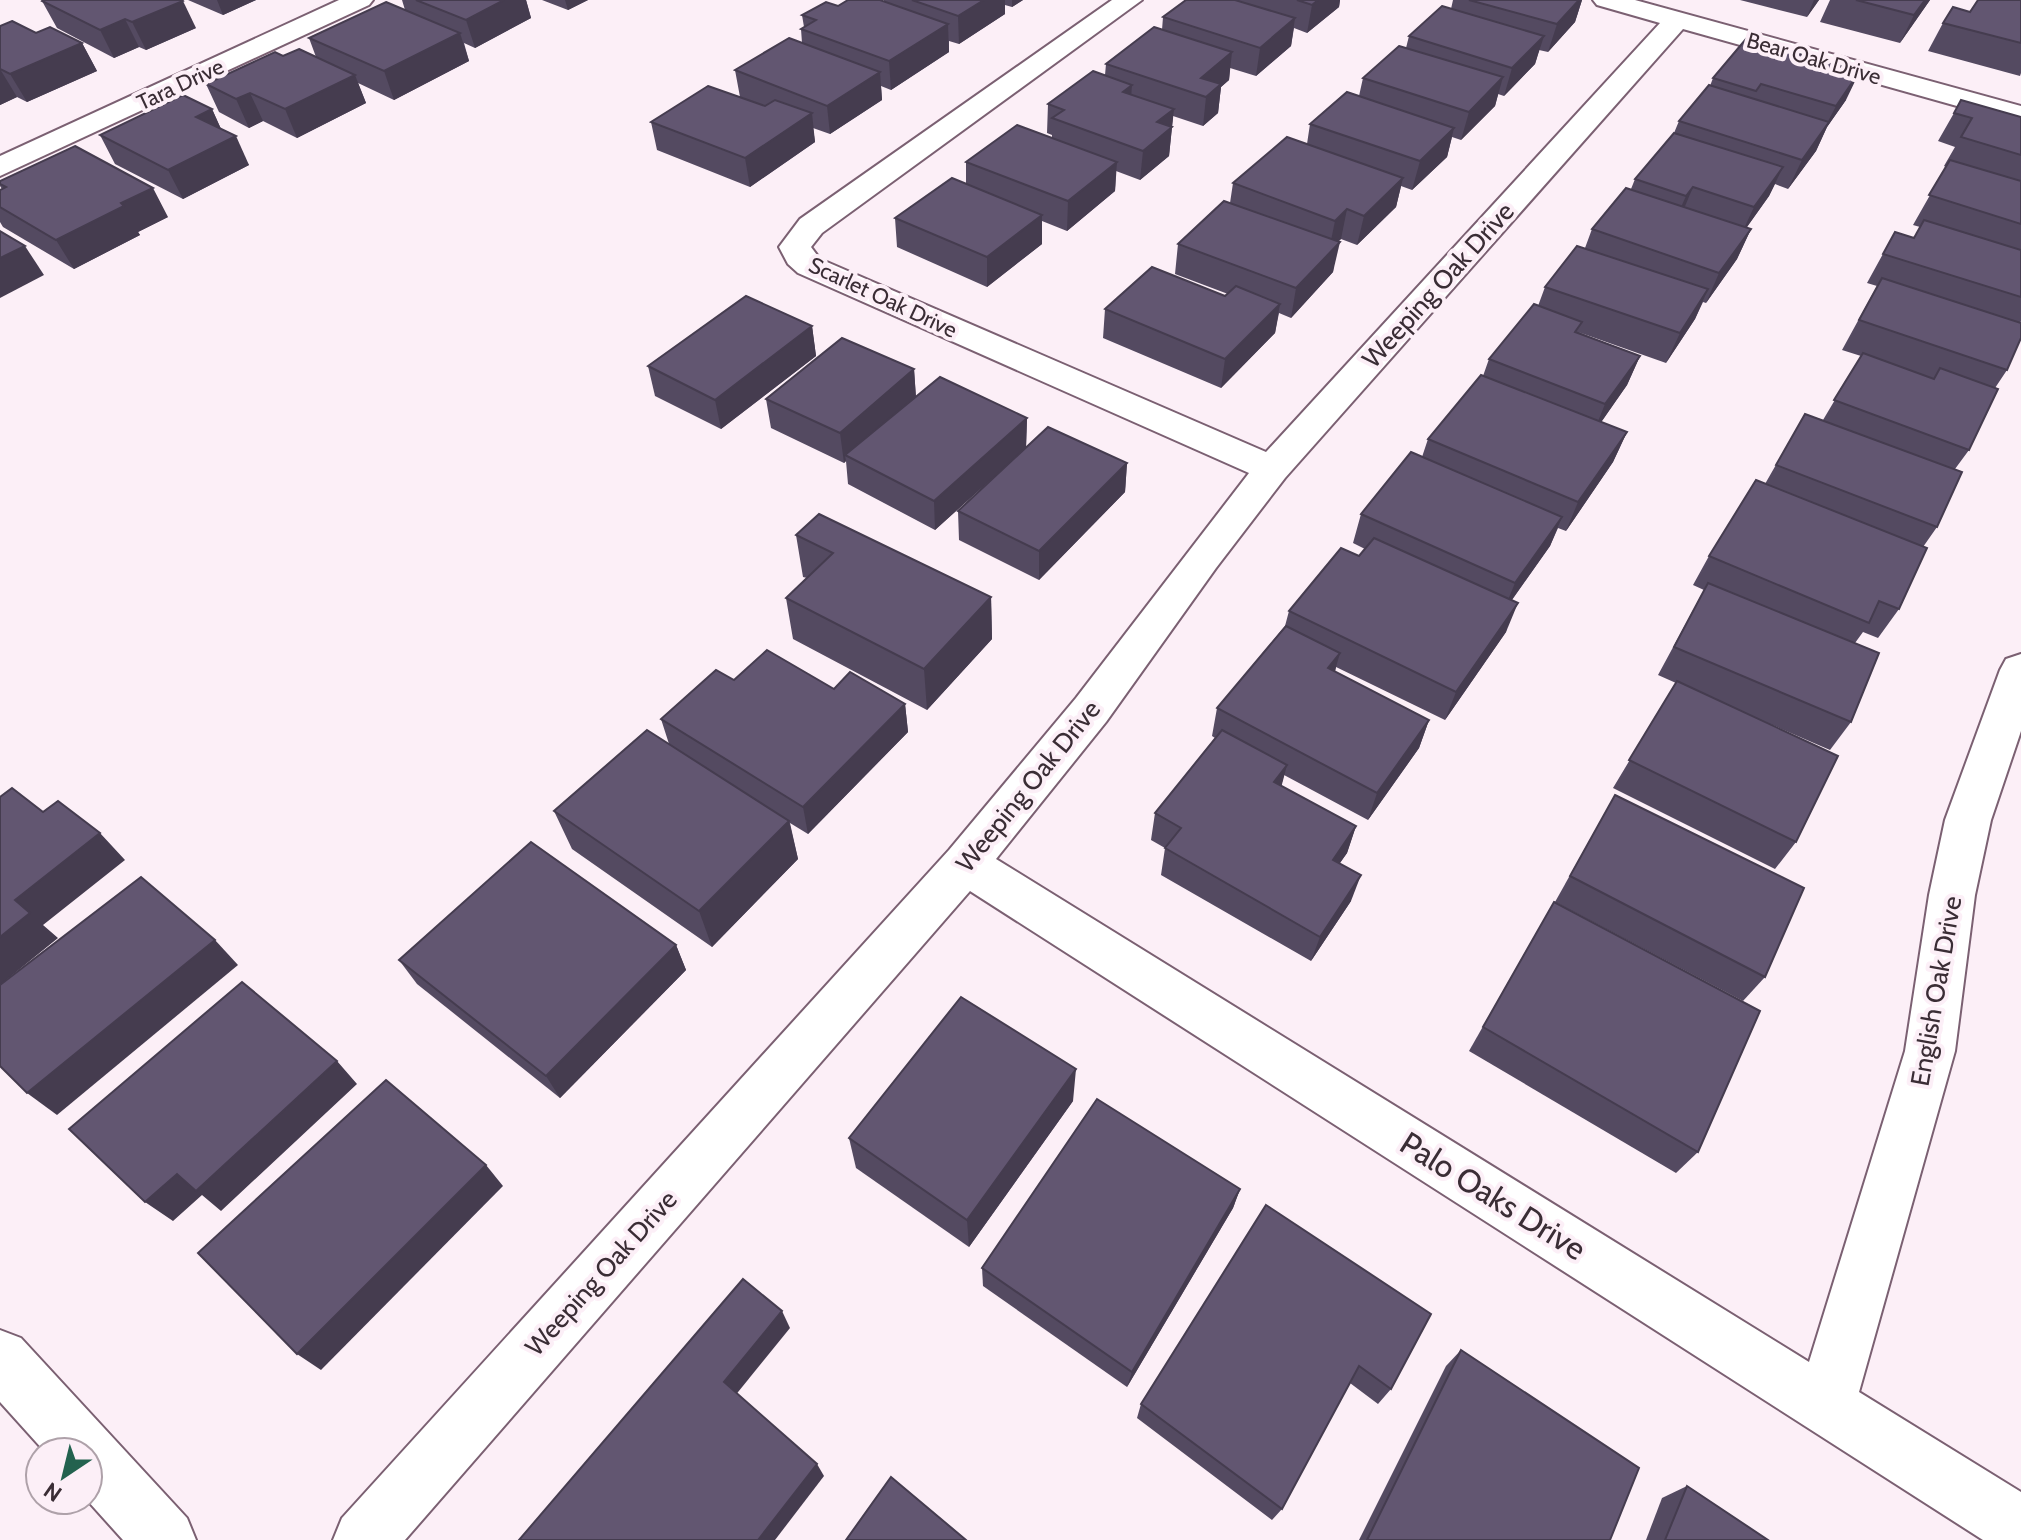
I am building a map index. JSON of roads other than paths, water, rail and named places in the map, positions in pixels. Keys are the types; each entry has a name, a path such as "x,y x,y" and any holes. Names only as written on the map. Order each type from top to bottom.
{"street":[{"name":"Tara Drive","path":"0,167 360,0"},
{"name":"Scarlet Oak Drive","path":"1129,0 811,226 795,247 799,257 809,266 1272,469"},
{"name":"Bear Oak Drive","path":"1606,0 2021,115"},
{"name":"Weeping Oak Drive","path":"364,1540 965,864 1091,710 1202,558 1272,469 1677,20"},
{"name":"English Oak Drive","path":"1825,1406 1930,1051 1952,895 1968,820 2021,670"},
{"name":"Palo Oaks Drive","path":"965,864 2021,1528"},
{"path":"0,1359 70,1436"},
{"path":"104,1474 165,1540"}]}
